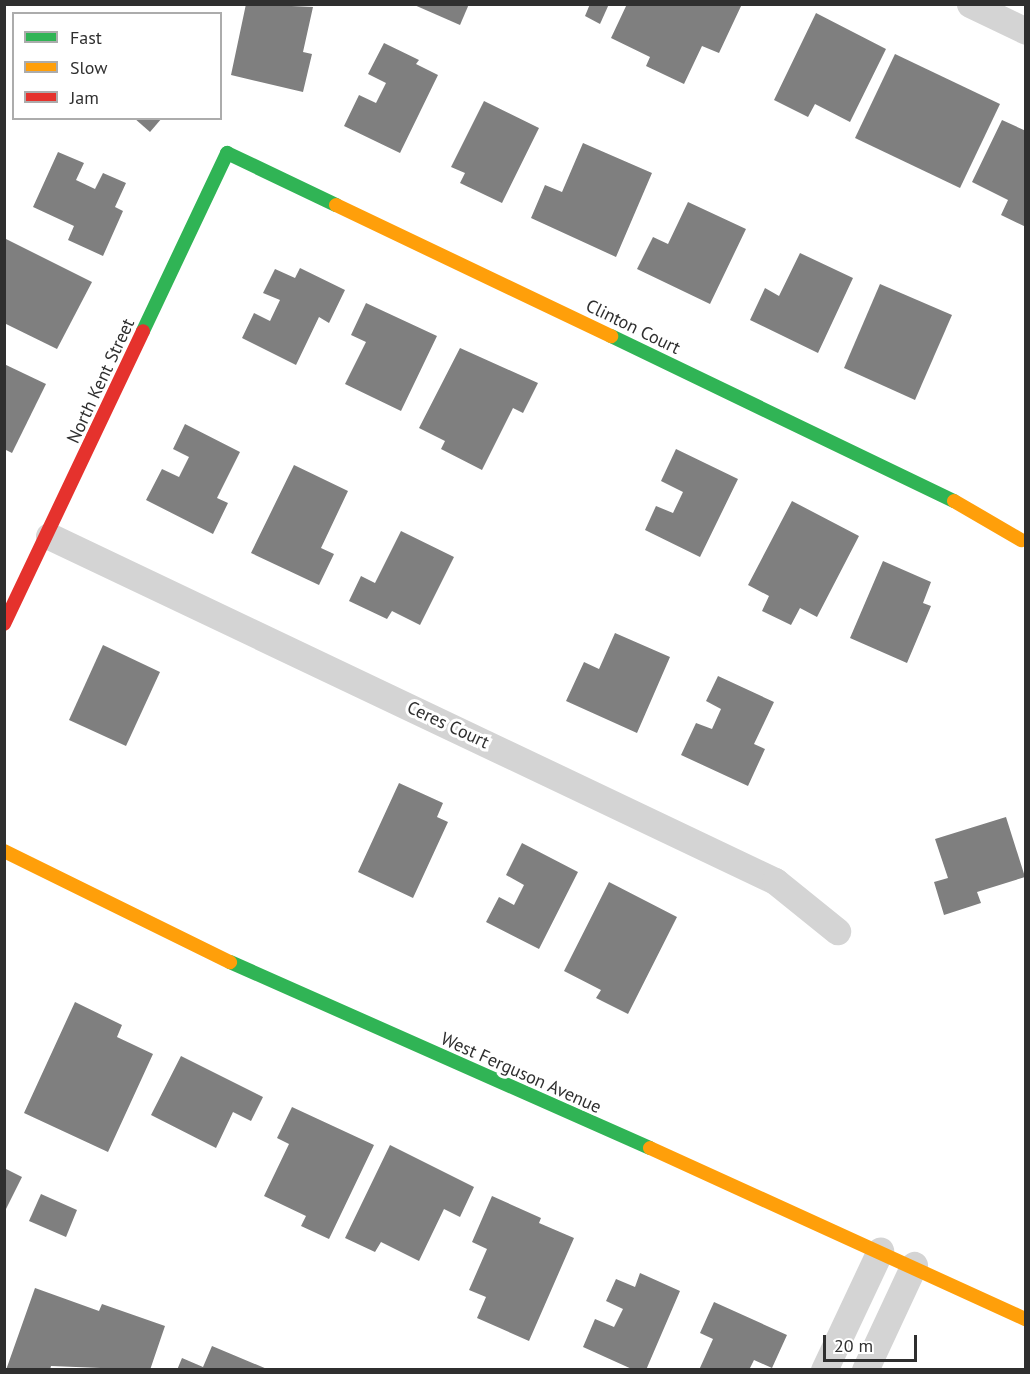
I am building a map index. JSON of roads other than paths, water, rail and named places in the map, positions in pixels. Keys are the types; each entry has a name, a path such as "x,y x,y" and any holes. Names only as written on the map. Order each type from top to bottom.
{"street":[{"path":"970,4 1026,31"},
{"name":"North Kent Street","path":"4,624 49,536 227,153"},
{"name":"Clinton Court","path":"227,153 949,498 1021,540"},
{"name":"Ceres Court","path":"49,536 776,881 837,931"},
{"name":"West Ferguson Avenue","path":"4,851 225,960 914,1265 1026,1319"},
{"path":"824,1370 880,1251"},
{"path":"865,1370 914,1265"}]}
